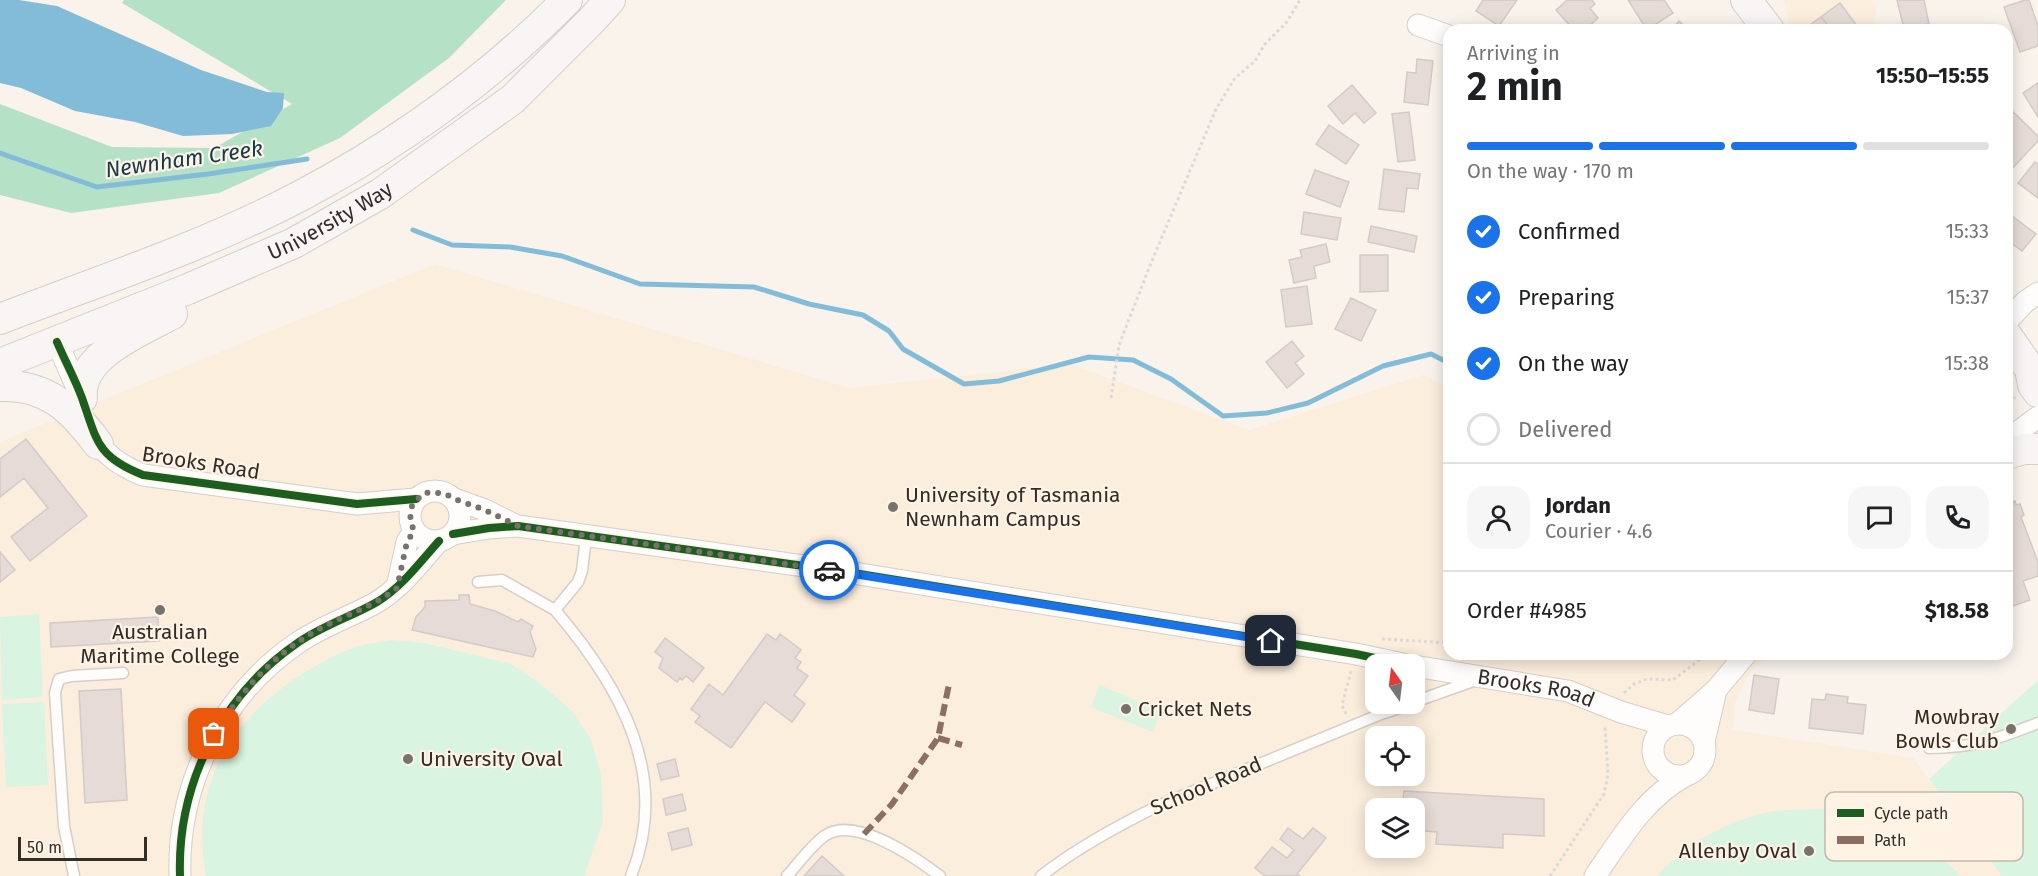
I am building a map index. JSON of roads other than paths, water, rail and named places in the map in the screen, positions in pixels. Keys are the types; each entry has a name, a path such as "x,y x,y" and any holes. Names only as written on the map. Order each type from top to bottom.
{"main road":[{"path":"345,171 448,89 541,0"},
{"name":"University Way","path":"0,319 209,239 301,196 402,136 445,105 512,51 567,0"},
{"name":"University Way","path":"0,364 188,289 294,243 380,194 513,99 610,0"},
{"path":"513,99 561,66 633,0"},
{"path":"1746,0 1764,24"},
{"path":"82,398 81,385 84,378 92,365 101,357 140,330 218,289 294,243"},
{"path":"0,336 26,328 57,342"},
{"path":"2013,345 2030,369 2029,392"},
{"path":"2013,373 2029,392"},
{"path":"0,386 23,387 53,398 79,420 98,444"},
{"path":"2013,452 2038,449"}],"street":[{"path":"1418,25 1443,34"},
{"path":"2013,315 2025,302 2038,294"},
{"path":"57,342 82,398 98,444"},
{"path":"2013,436 2038,417"},
{"name":"Brooks Road","path":"98,444 118,462 143,475 357,504 416,499"},
{"path":"518,526 438,491 422,494 416,499 410,513 413,528 424,539 489,528 518,526 858,574 1365,656"},
{"path":"180,876 179,855 190,792 211,738 239,697 268,666 296,644 322,628 378,602 401,584 459,520 459,512 452,498"},
{"name":"Brooks Road","path":"357,504 413,528"},
{"path":"401,584 407,542 413,528"},
{"path":"1638,813 1655,758 1656,738 1716,690 1741,660"},
{"name":"Brooks Road","path":"1425,668 1568,691 1617,710 1673,725"},
{"path":"1595,876 1638,813 1668,784 1700,767 1704,759 1704,742 1716,690"},
{"name":"Brooks Road","path":"1617,710 1655,758"},
{"path":"1673,725 1686,724 1694,728 1704,742"},
{"path":"1655,758 1668,774 1685,776"}],"lane":[{"path":"555,610 578,582 582,571 586,537"},
{"path":"478,582 502,580 555,610 584,644 607,679 630,726 643,768 646,813 642,841 631,876"},
{"path":"74,876 64,826 55,693 59,679 123,673"},
{"name":"School Road","path":"1425,699 1485,677"},
{"name":"School Road","path":"1041,876 1094,839 1160,805 1381,714"},
{"path":"1929,748 1966,746 1996,740 2038,723"},
{"path":"787,876 824,836 834,831 849,830 893,845 940,876"}],"water":[{"path":"0,0 19,0 57,6 201,70 267,92 284,93 283,108 271,126 232,134 183,136 135,122 75,111 21,88 0,83"}],"waterway":[{"name":"Newnham Creek","path":"0,153 97,187 307,159"},
{"name":"Newnham Creek","path":"413,230 452,245 510,247 562,256 640,284 754,287 809,304 863,315 889,331 903,349 964,384 999,381 1089,357 1133,360 1171,379 1223,416 1267,413 1308,403 1383,366 1431,354 1443,360"}],"place":[{"name":"University of Tasmania Newnham Campus","path":"893,507"},
{"name":"Australian Maritime College","path":"160,610"},
{"name":"Cricket Nets","path":"1126,709"},
{"name":"Mowbray Bowls Club","path":"2011,729"},
{"name":"University Oval","path":"408,759"},
{"name":"Allenby Oval","path":"1809,851"}]}
